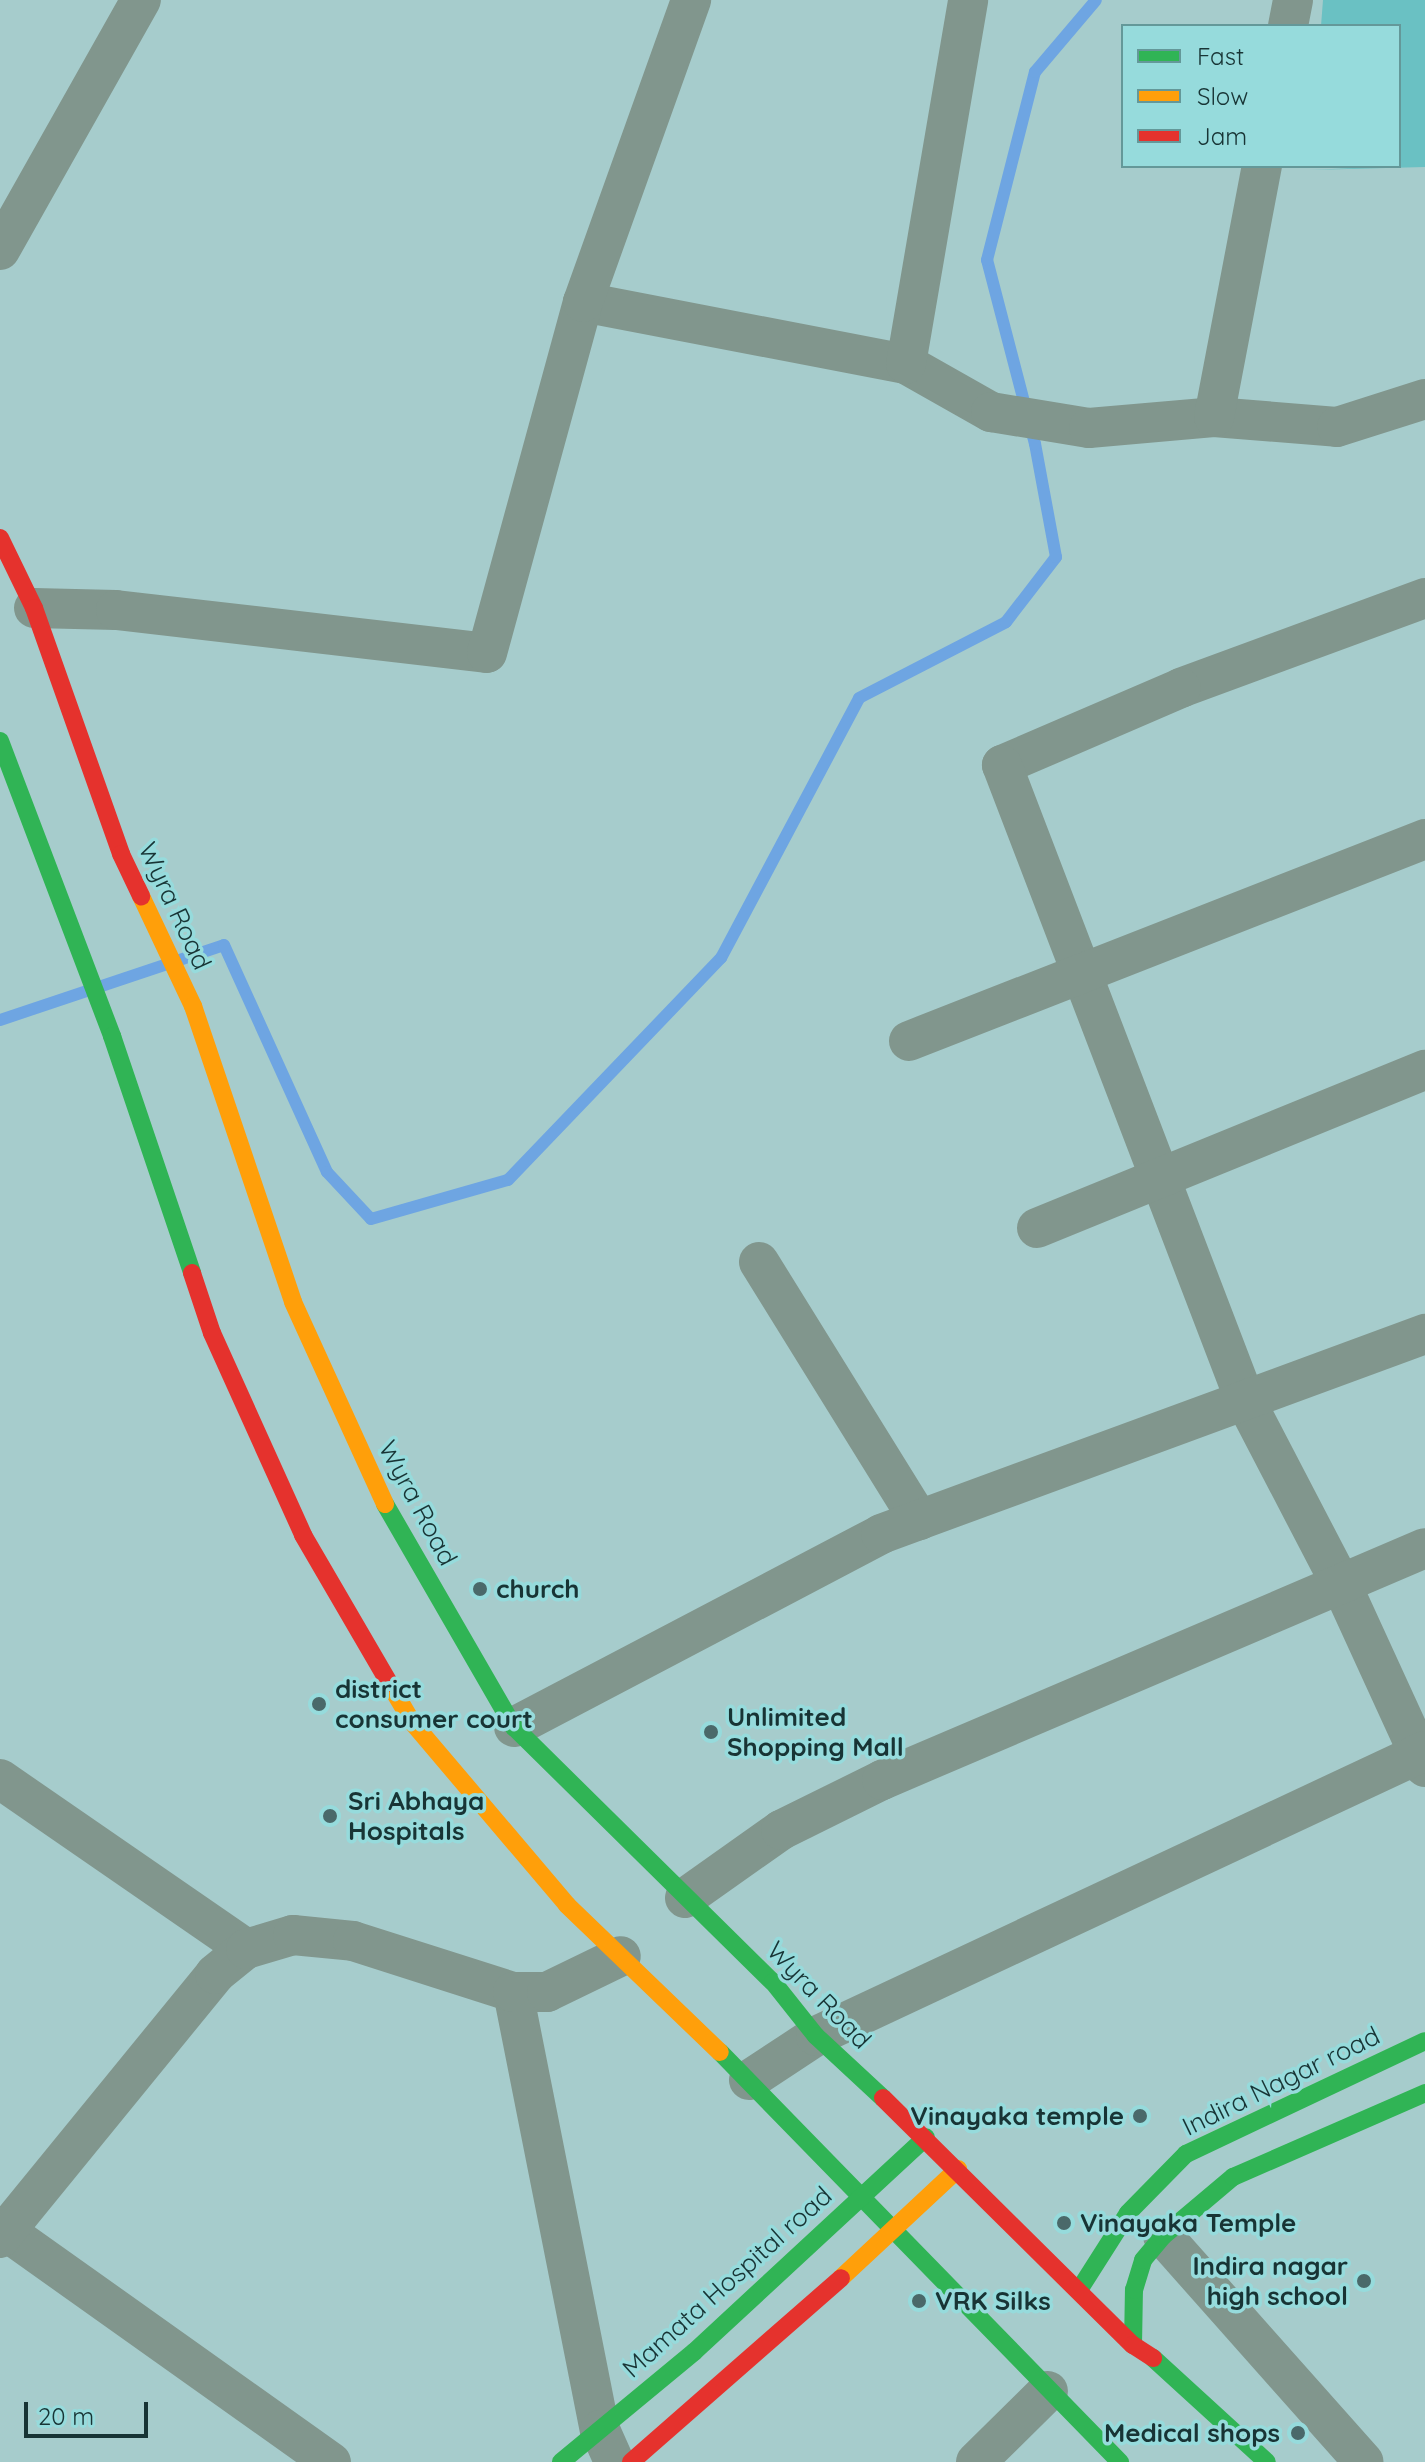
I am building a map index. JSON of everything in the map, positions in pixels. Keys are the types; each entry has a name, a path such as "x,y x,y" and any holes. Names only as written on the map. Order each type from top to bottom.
{"main road":[{"name":"Wyra Road","path":"0,538 34,608 121,854 193,1006 293,1302 380,1496 514,1727 773,1982 816,2036 926,2137 1133,2345 1160,2362 1267,2462"},
{"path":"0,741 112,1036 212,1333 303,1535 412,1722 567,1905 749,2080 1120,2462"},
{"name":"Indira Nagar road","path":"1079,2290 1128,2213 1186,2154 1425,2041"},
{"path":"1133,2345 1134,2290 1143,2260 1163,2236 1233,2177 1425,2093"},
{"name":"Mamata Hospital road","path":"561,2462 607,2446 694,2352 926,2137"},
{"path":"631,2462 896,2230 958,2169"}],"street":[{"path":"0,250 141,0"},
{"path":"906,364 968,0"},
{"path":"1288,24 1293,0"},
{"path":"34,608 116,610 487,653 583,302 680,4"},
{"path":"1214,417 1262,168"},
{"path":"583,302 906,364 991,412 1089,428 1214,417 1337,427 1425,399"},
{"path":"749,2080 816,2036 1423,1757 1342,1586 1245,1400 1164,1179 1002,765 1181,688 1425,598"},
{"path":"909,1041 1425,839"},
{"path":"1037,1228 1164,1179 1425,1070"},
{"path":"759,1262 919,1520"},
{"path":"514,1727 881,1534 1425,1334"},
{"path":"685,1898 781,1830 882,1780 1425,1548"},
{"path":"0,1779 246,1949"},
{"path":"331,2462 2,2232 215,1974 246,1949 293,1935 353,1941 513,1992 547,1992 621,1956"},
{"path":"513,1992 607,2446"},
{"path":"1163,2236 1364,2462"},
{"path":"976,2462 1048,2391"}],"shaded area":[{"path":"1323,0 1425,0 1425,167 1401,168 1401,24 1321,24"}],"waterway":[{"path":"0,1020 224,945 327,1172 371,1219 508,1180 721,958 859,698 1006,622 1056,557 1035,444 987,260 1035,72 1096,0"}],"traffic: fast":[{"path":"0,741 112,1036 192,1273"},
{"path":"385,1504 514,1727 773,1982 816,2036 883,2098"},
{"path":"1079,2290 1128,2213 1186,2154 1425,2041"},
{"path":"720,2052 1120,2462"},
{"path":"1133,2345 1134,2290 1143,2260 1163,2236 1233,2177 1425,2093"},
{"path":"561,2462 694,2352 926,2137"},
{"path":"1153,2358 1267,2462"}],"traffic: slow":[{"path":"141,896 193,1006 293,1302 385,1504"},
{"path":"389,1683 412,1722 567,1905 720,2052"},
{"path":"841,2278 958,2169"}],"traffic: jam":[{"path":"0,538 34,608 121,854 141,896"},
{"path":"192,1273 212,1333 303,1535 389,1683"},
{"path":"883,2098 1133,2345 1153,2358"},
{"path":"631,2462 841,2278"}],"place":[{"name":"church","path":"480,1589"},
{"name":"district consumer court","path":"319,1704"},
{"name":"Unlimited Shopping Mall","path":"711,1732"},
{"name":"Sri Abhaya Hospitals","path":"330,1816"},
{"name":"Vinayaka temple","path":"1140,2116"},
{"name":"Vinayaka Temple","path":"1064,2223"},
{"name":"Indira nagar high school","path":"1364,2281"},
{"name":"VRK Silks","path":"919,2301"},
{"name":"Medical shops","path":"1298,2433"}]}
